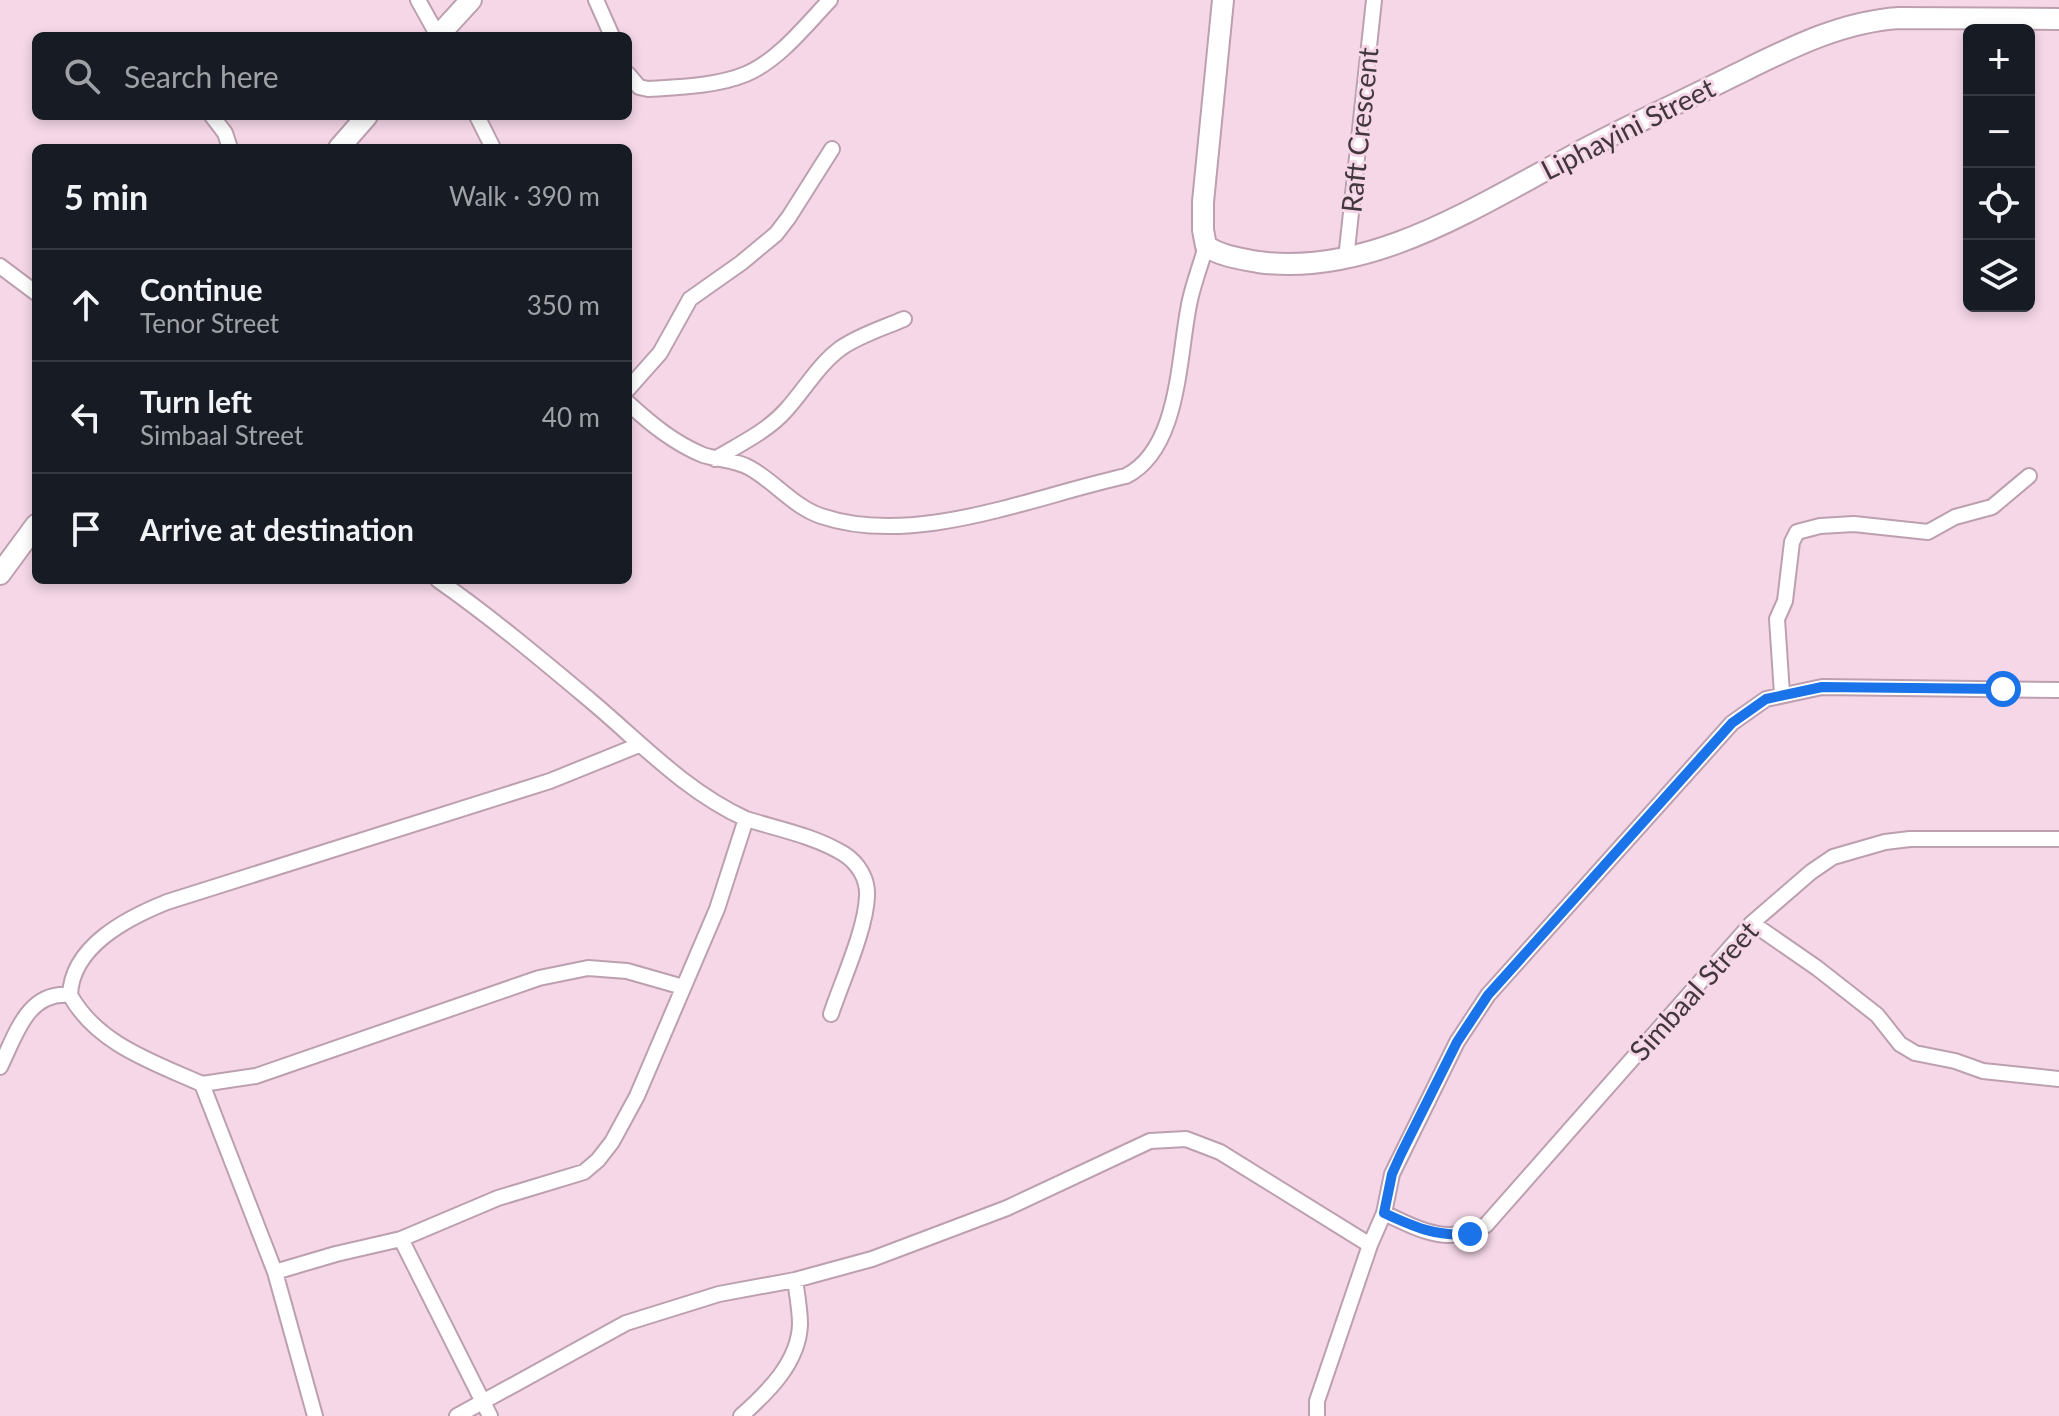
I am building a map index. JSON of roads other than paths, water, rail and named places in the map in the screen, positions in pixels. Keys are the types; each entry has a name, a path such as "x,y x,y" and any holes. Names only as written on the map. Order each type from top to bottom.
{"street":[{"path":"418,0 436,32"},
{"path":"442,32 471,0"},
{"path":"596,0 610,32"},
{"path":"632,79 639,87 648,89 726,80 749,73 772,57 830,0"},
{"path":"632,406 671,439 715,459 748,467 819,516 852,522 894,525 935,523 1126,476 1139,469 1152,456 1162,435 1182,355 1190,301 1206,246 1203,239 1203,202 1223,0"},
{"name":"Raft Crescent","path":"1346,259 1374,0"},
{"name":"Liphayini Street","path":"1206,246 1247,260 1290,266 1346,259 1410,237 1486,203 1571,156 1817,37 1881,19 2059,19"},
{"path":"215,120 229,144"},
{"path":"342,144 364,120"},
{"path":"479,120 491,144"},
{"path":"632,384 660,353 690,299 776,234 832,149"},
{"path":"0,266 32,290"},
{"path":"715,459 768,427 839,350 904,319"},
{"path":"1782,694 1777,619 1785,601 1790,553 1797,532 1820,526 1854,524 1928,532 1955,517 1992,507 2029,476"},
{"path":"0,574 32,530"},
{"path":"443,584 592,702 693,789 746,819 818,841 846,855 864,877 868,894 863,920 831,1014"},
{"path":"1317,1416 1317,1401 1370,1245 1384,1213 1392,1174 1457,1042 1488,995 1732,723 1749,708 1782,694 1822,687 2059,690"},
{"path":"639,745 550,781 167,902 132,916 108,933 76,969 70,995 81,1015 98,1031 133,1052 202,1084 256,1076 539,978 588,968 627,971 683,987"},
{"path":"275,1272 401,1239 498,1198 584,1172 598,1160 612,1142 637,1096 717,909 746,819"},
{"name":"Simbaal Street","path":"1384,1213 1422,1231 1448,1236 1470,1234 1486,1225 1752,923 1833,857 1856,849 1910,839 2059,839"},
{"path":"1752,923 1877,1015 1900,1044 1915,1053 1955,1061 1983,1071 2059,1079"},
{"path":"0,1067 23,1020 35,1006 55,994 70,995"},
{"path":"202,1084 275,1272 315,1416"},
{"path":"457,1416 626,1323 719,1294 795,1280 872,1259 1007,1208 1150,1141 1186,1139 1220,1152 1370,1245"},
{"path":"401,1239 490,1416"},
{"path":"741,1416 764,1396 783,1372 794,1350 800,1325 795,1280"}]}
